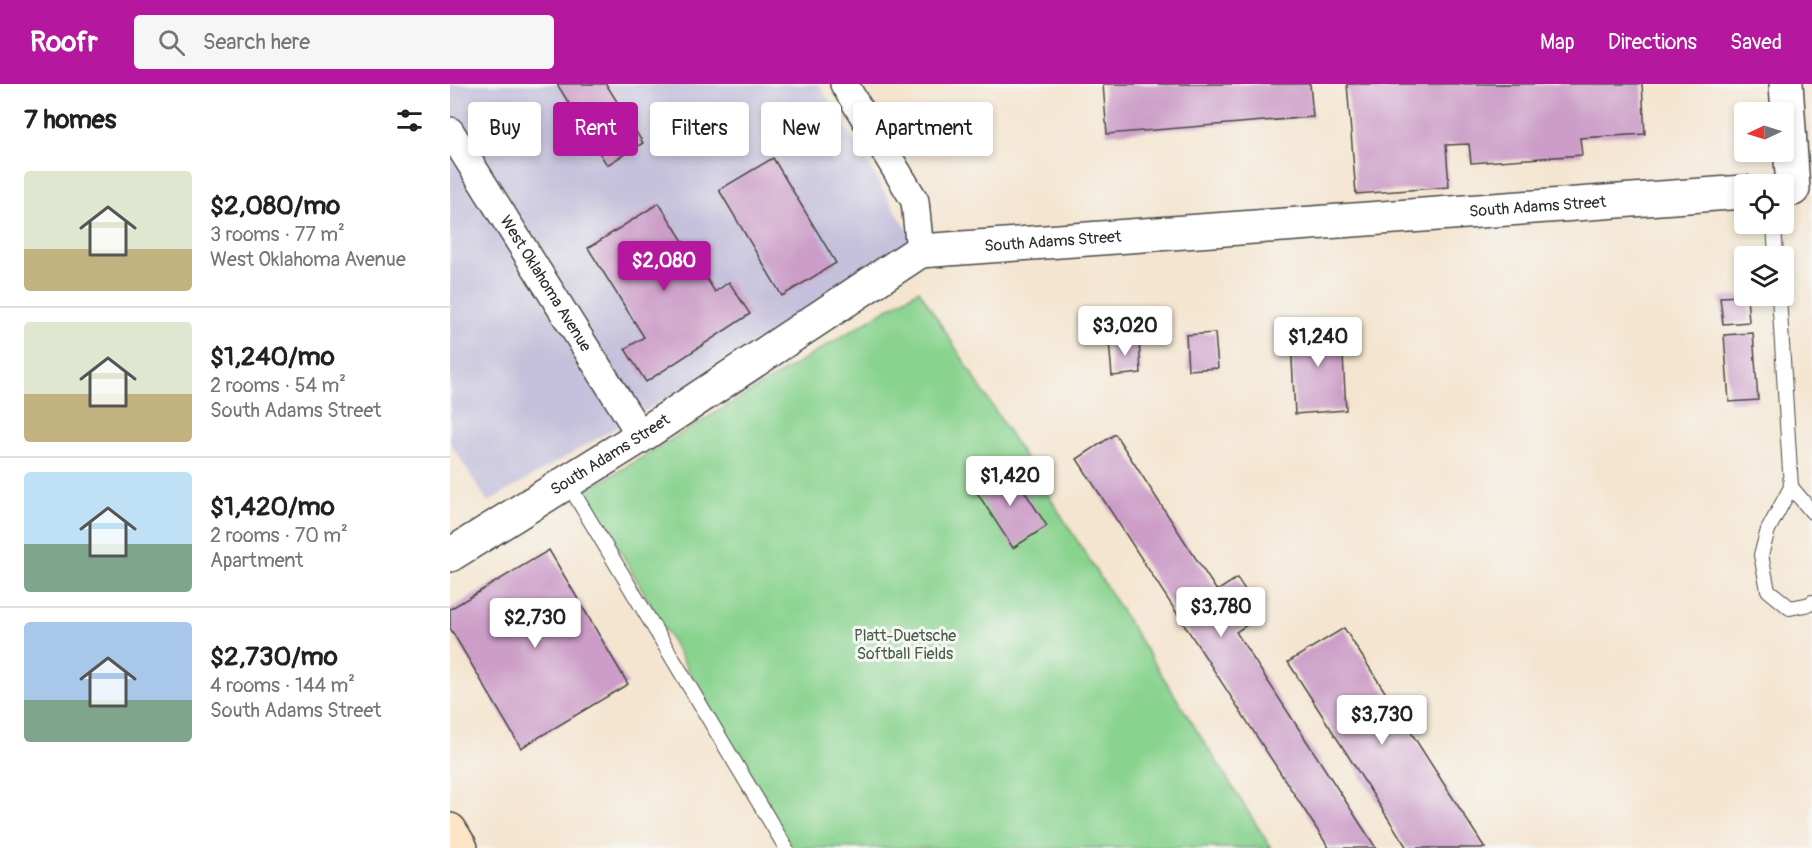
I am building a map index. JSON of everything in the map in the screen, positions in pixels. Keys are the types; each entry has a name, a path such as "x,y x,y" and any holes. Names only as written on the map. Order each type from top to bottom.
{"main road":[{"path":"450,830 461,848"}],"street":[{"path":"844,84 915,201 920,251"},
{"path":"1786,84 1796,188"},
{"name":"West Oklahoma Avenue","path":"450,131 641,436"},
{"name":"South Adams Street","path":"450,555 641,436 920,251 1734,193"}],"lane":[{"path":"1780,306 1791,487 1768,530 1761,555 1768,590 1790,608 1812,602"},
{"path":"567,482 786,848"},
{"path":"1791,487 1812,512"}],"shaded area":[{"path":"450,84 819,84 830,102 761,102 761,156 841,156 841,120 853,140 853,156 863,156 920,251 488,502 450,443"}],"green space":[{"name":"Platt-Duetsche Softball Fields","path":"919,290 1271,848 790,848 586,491"}],"building":[{"path":"557,84 606,84 617,102 568,102"},
{"path":"1103,84 1310,84 1313,117 1107,134"},
{"path":"1347,84 1642,84 1645,134 1580,138 1582,155 1471,163 1469,144 1446,145 1449,187 1356,194"},
{"path":"638,135 643,143 638,146"},
{"path":"601,156 622,156 607,165"},
{"path":"773,158 836,263 782,296 719,190"},
{"path":"659,203 715,292 729,282 750,314 646,382 625,349 644,337 588,248"},
{"path":"1734,296 1734,306 1748,306 1749,322 1723,324 1720,297"},
{"path":"1341,321 1346,410 1295,414 1290,325"},
{"path":"1215,333 1218,368 1188,370 1186,335"},
{"path":"1753,333 1758,400 1729,402 1724,335"},
{"path":"1139,339 1141,373 1112,376 1109,341"},
{"path":"1115,434 1217,591 1237,578 1262,615 1236,632 1376,848 1329,848 1077,459"},
{"path":"1008,466 1047,526 1013,548 974,488"},
{"path":"549,550 628,684 521,748 450,628 450,609"},
{"path":"1344,628 1485,848 1407,848 1288,662"}]}
